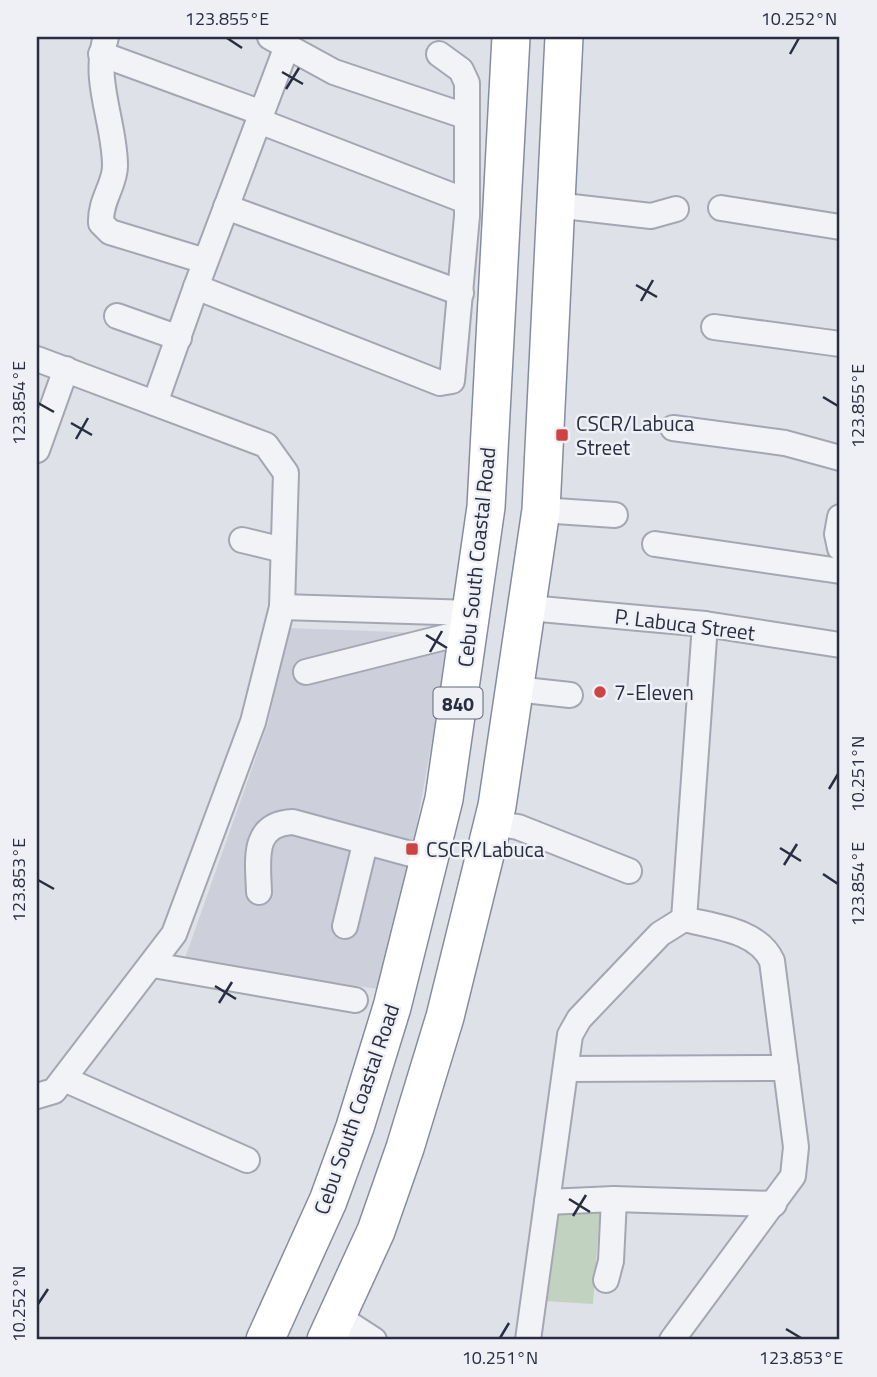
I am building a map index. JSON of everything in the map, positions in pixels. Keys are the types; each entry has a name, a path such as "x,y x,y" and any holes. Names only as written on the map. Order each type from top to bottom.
{"highway":[{"name":"Cebu South Coastal Road","path":"265,1340 328,1201 355,1127 392,1007 444,799 486,507 511,37"},
{"name":"840","path":"332,1328 376,1231 405,1148 445,1017 493,823 516,690 541,510 564,37"}],"street":[{"path":"155,403 260,117 279,41 334,72 466,117"},
{"path":"205,261 110,232 101,223 100,207 115,169 104,101 104,46 260,117 466,201"},
{"path":"196,287 440,383 452,381 456,368 466,201 467,83 461,70 439,54"},
{"path":"555,205 651,216 677,209"},
{"path":"226,207 461,293"},
{"path":"721,208 840,227"},
{"path":"117,316 179,338"},
{"path":"714,327 840,344"},
{"path":"37,359 266,445 276,454 286,473 282,607 253,722 174,934 153,965 54,1091 37,1096"},
{"path":"37,450 66,369"},
{"path":"673,428 785,443 840,458"},
{"path":"541,510 615,515"},
{"path":"840,517 837,534 840,548"},
{"path":"242,540 283,550"},
{"path":"655,544 840,572"},
{"path":"282,607 471,622"},
{"name":"P. Labuca Street","path":"528,607 705,624 840,645"},
{"path":"306,672 471,622"},
{"path":"684,919 705,624"},
{"path":"516,690 570,695"},
{"path":"259,892 258,859 262,836 277,823 293,822 365,844 429,859"},
{"path":"493,823 517,827 629,871"},
{"path":"345,926 365,844"},
{"path":"528,1340 570,1035 579,1019 660,934 684,919 750,937 766,947 772,961 796,1147 793,1176 672,1340"},
{"path":"153,965 355,1000"},
{"path":"566,1069 786,1068"},
{"path":"64,1079 247,1160"},
{"path":"547,1202 614,1199 774,1204"},
{"path":"606,1280 611,1261 614,1199"},
{"path":"332,1328 374,1340"}],"shaded area":[{"path":"289,628 451,634 416,830 378,989 184,961 268,723"}],"green space":[{"path":"551,1206 600,1209 593,1304 544,1301"}],"place":[{"name":"CSCR/Labuca Street","path":"562,435"},
{"name":"7-Eleven","path":"600,692"},
{"name":"CSCR/Labuca","path":"412,849"}]}
